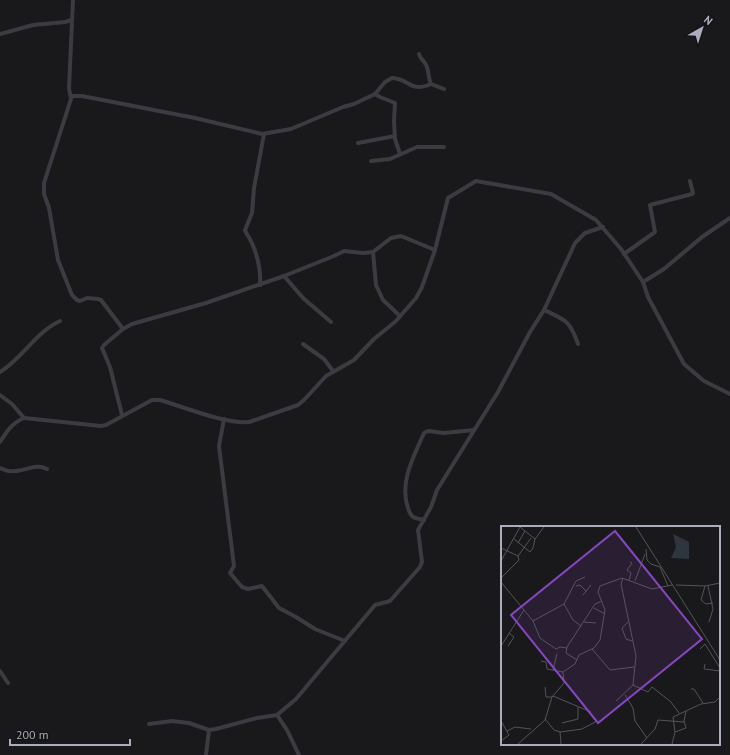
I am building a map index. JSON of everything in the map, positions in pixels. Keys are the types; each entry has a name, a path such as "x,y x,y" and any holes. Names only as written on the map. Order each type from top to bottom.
{"street":[{"path":"73,0 69,88 71,96 43,190 49,208 58,260 72,295 80,301 87,298 101,300 124,329"},
{"path":"0,34 32,25 72,20"},
{"path":"419,54 427,65 431,84"},
{"path":"71,96 82,96 195,118 264,134 291,129 376,94 384,82 392,78 404,81 419,88 431,84 444,89"},
{"path":"376,94 380,98 395,103 395,136 400,154"},
{"path":"260,284 260,274 257,260 251,240 245,230 252,213 254,188 264,134"},
{"path":"358,143 395,136"},
{"path":"371,160 390,159 416,147 444,147"},
{"path":"0,442 9,428 18,420 24,418 29,417 101,426 106,425 147,402 155,400 160,400 239,422 249,422 292,408 304,400 323,378 354,360 374,339 394,323 418,295 435,250 448,198 476,181 551,194 591,216 603,227 643,282 648,297 684,364 704,381 730,394"},
{"path":"624,254 655,232 650,205 692,194 690,181"},
{"path":"643,282 664,269 702,236 730,218"},
{"path":"149,724 172,721 197,725 209,730 257,718 277,715 296,699 375,605 390,600 420,567 422,562 418,533 442,482 459,457 501,386 531,330 544,310 575,243 585,233 603,227"},
{"path":"122,415 110,367 102,348 132,324 206,303 284,276 334,256 344,250 363,253 373,252 391,238 401,236 435,250"},
{"path":"373,252 376,284 383,300 400,316"},
{"path":"284,276 303,298 331,322"},
{"path":"544,310 570,325 578,344"},
{"path":"0,372 14,362 48,328 60,321"},
{"path":"304,344 324,359 333,371"},
{"path":"0,395 12,404 24,418"},
{"path":"224,419 219,446 234,566 230,573 242,587 248,589 262,586 276,606 281,610 296,617 315,630 345,641"},
{"path":"424,520 410,514 405,492 405,484 410,467 424,434 428,431 444,433 474,430"},
{"path":"0,468 11,472 39,466 47,469"},
{"path":"0,671 8,683"},
{"path":"277,715 288,730 299,755"},
{"path":"206,755 209,730"}]}
